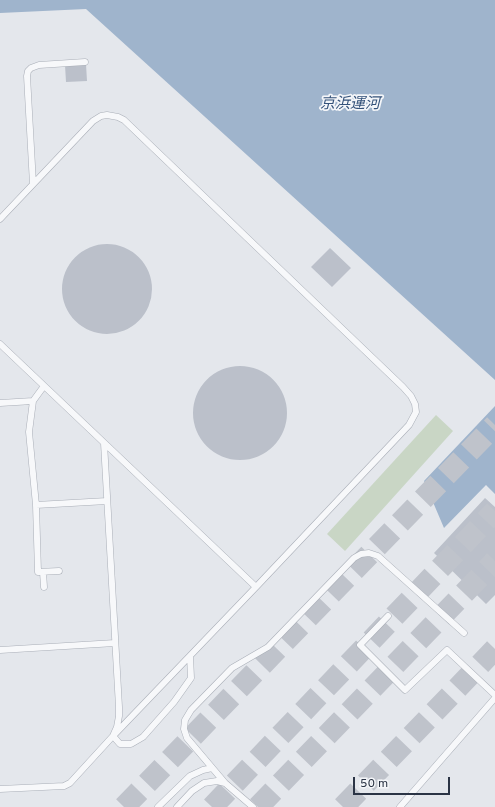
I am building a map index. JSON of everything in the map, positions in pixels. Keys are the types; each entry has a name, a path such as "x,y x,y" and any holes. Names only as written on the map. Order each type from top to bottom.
{"lane":[{"path":"33,184 26,76 28,71 39,65 85,62"},
{"path":"0,219 92,121 101,116 107,115 118,117 124,120 411,396 415,404 416,412 409,425 70,783 64,786 0,789"},
{"path":"0,344 256,587"},
{"path":"44,386 32,401 29,432 36,505 38,572 59,571"},
{"path":"0,403 32,401"},
{"path":"104,443 119,716 117,727 113,736"},
{"path":"36,505 107,501"},
{"path":"252,807 225,783 187,738 184,729 185,720 191,710 232,668 268,647 354,558 361,554 369,553 378,556 464,633"},
{"path":"43,572 44,587"},
{"path":"388,616 360,645 405,690 447,650 495,695"},
{"path":"0,650 116,642"},
{"path":"113,736 120,744 131,744 143,737 174,702 191,678 190,656"},
{"path":"400,807 495,698"},
{"path":"158,807 190,776 212,768"},
{"path":"177,807 192,791 204,783 217,781 225,783"}],"green space":[{"path":"436,415 453,431 345,551 327,534"}],"water":[{"name":"京浜運河","path":"0,0 495,0 495,380 86,9 0,13"},
{"path":"495,406 495,494 486,485 444,528 424,481"}],"building":[{"path":"86,64 87,81 66,82 65,65"},
{"path":"107,244 124,248 139,257 148,272 152,289 148,306 139,321 124,330 107,334 90,330 75,321 66,306 62,289 66,272 75,257 90,248"},
{"path":"330,248 351,268 332,287 311,267"},
{"path":"240,366 258,369 273,380 284,395 287,413 284,431 273,446 258,457 240,460 222,457 207,446 196,431 193,413 196,395 207,380 222,369"},
{"path":"485,498 495,507 495,595 486,604 434,553"}],"tunnel":[{"path":"124,807 495,425"},
{"path":"212,807 495,511"},
{"path":"258,807 495,561"},
{"path":"343,807 495,649"}]}
